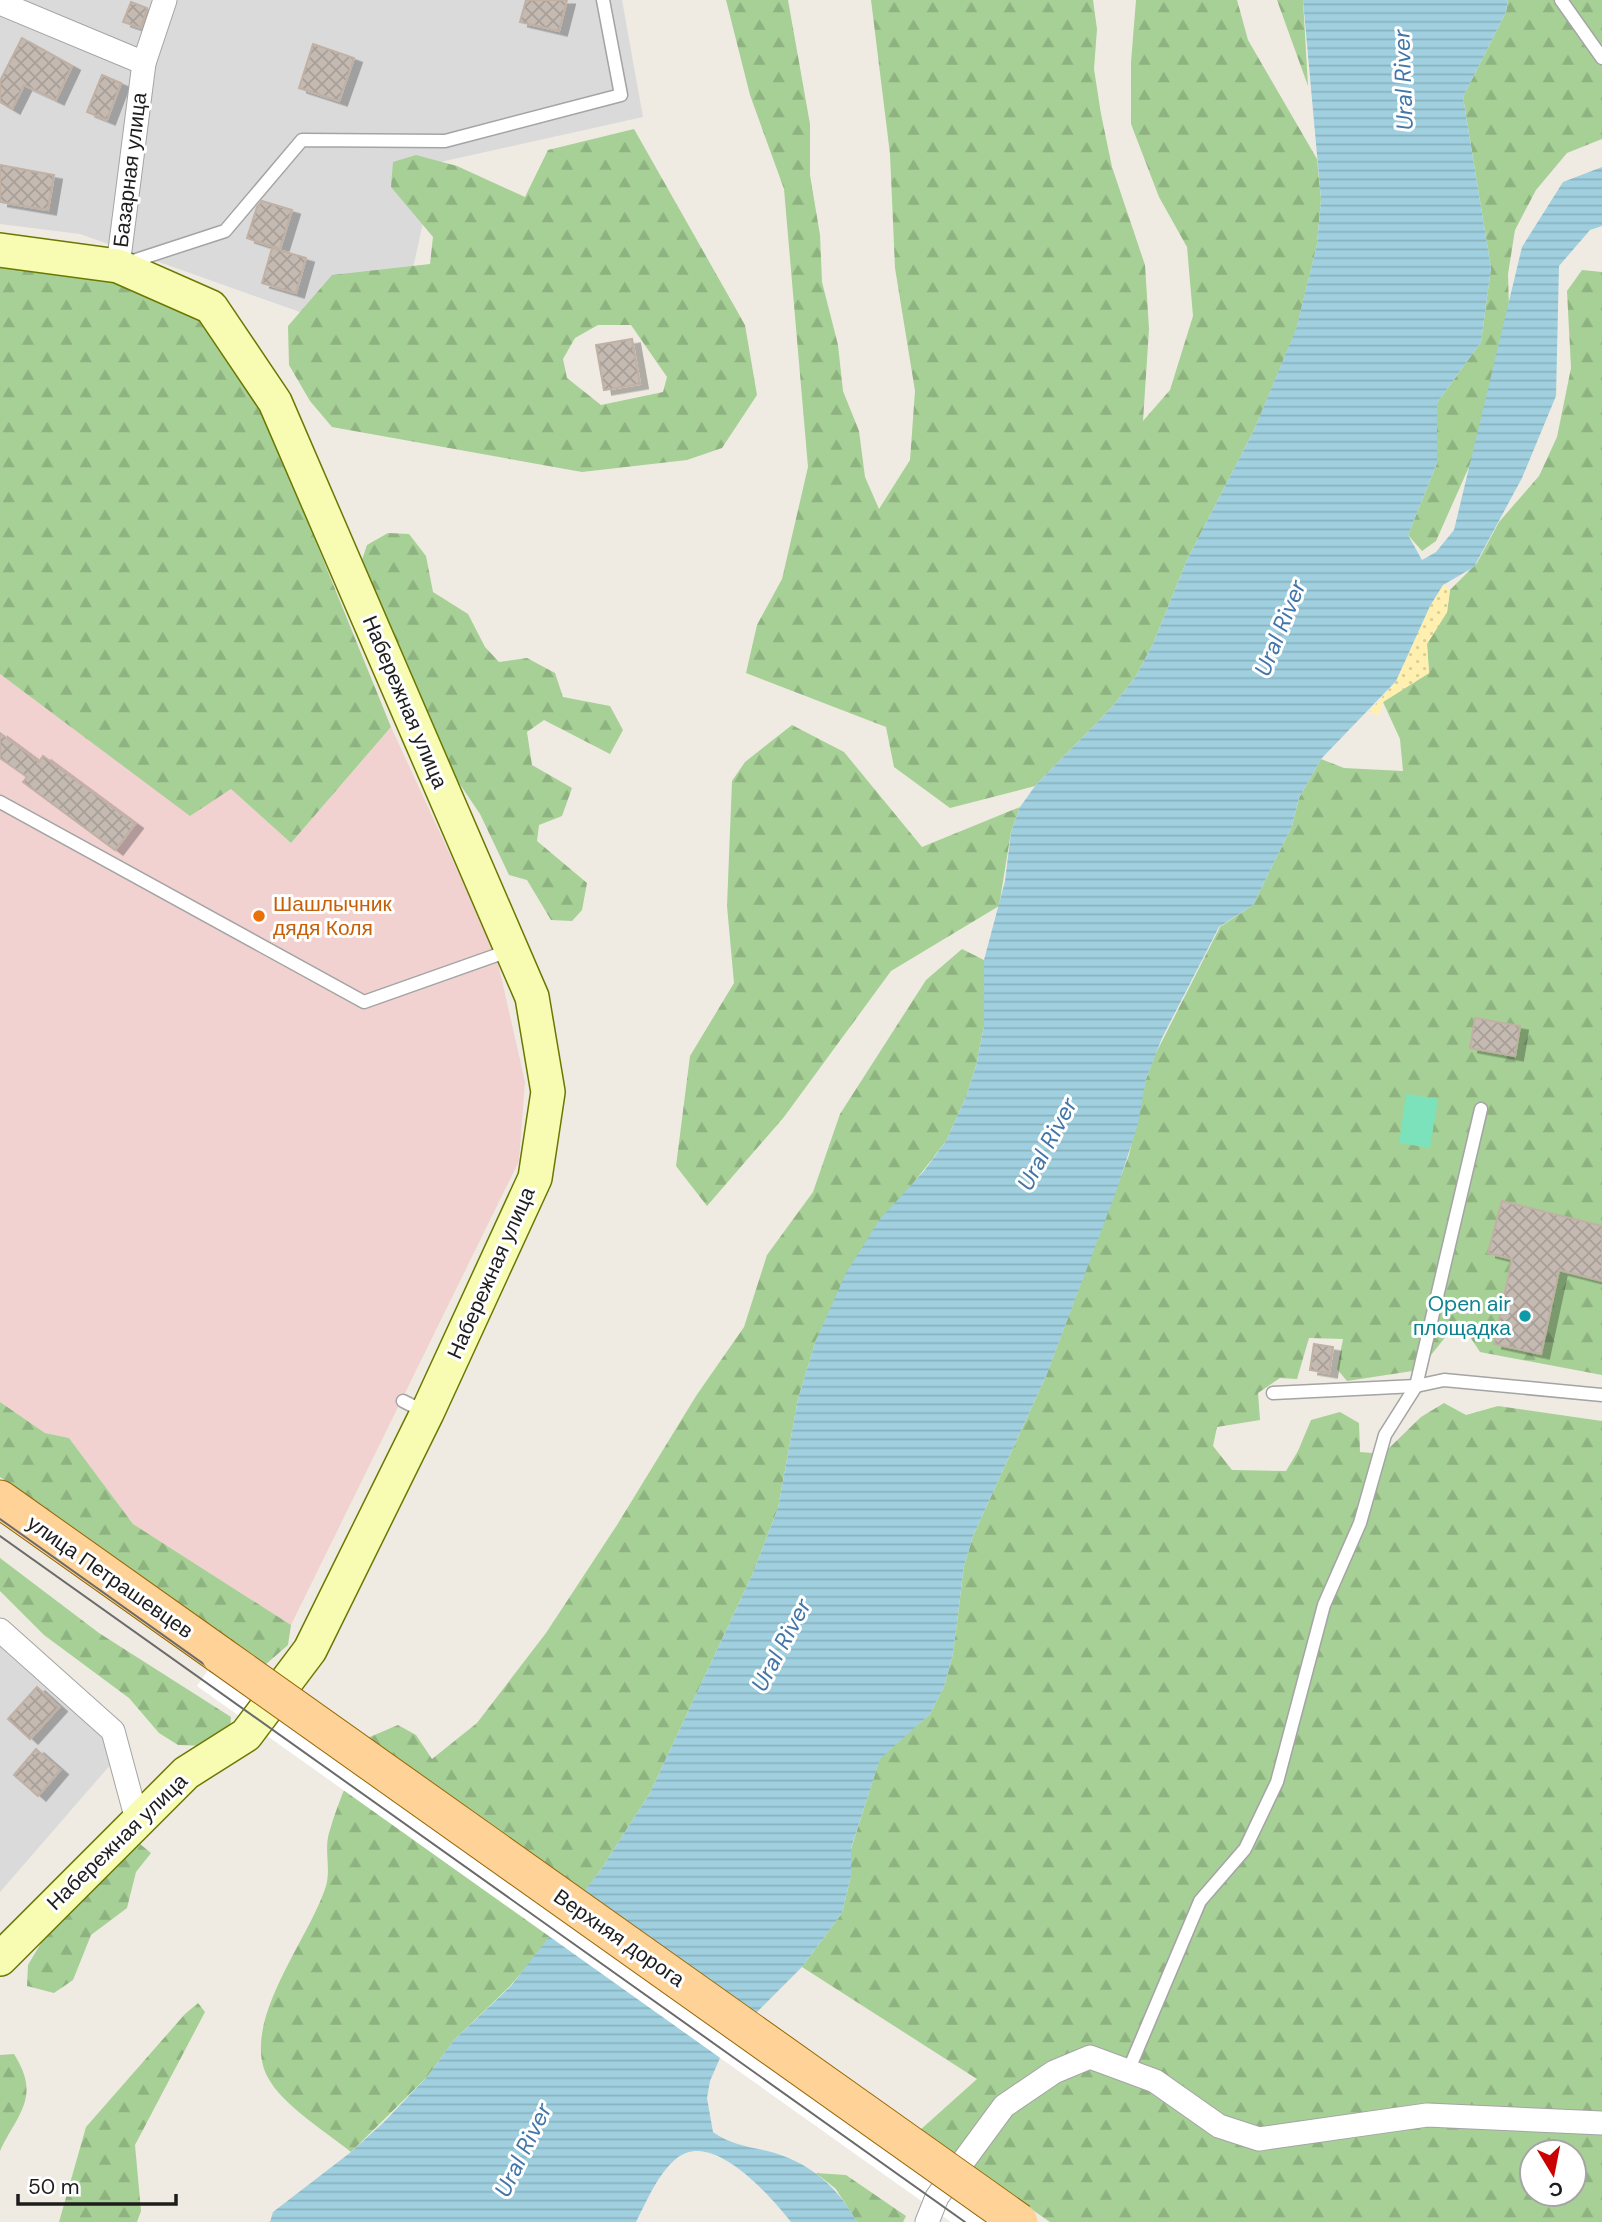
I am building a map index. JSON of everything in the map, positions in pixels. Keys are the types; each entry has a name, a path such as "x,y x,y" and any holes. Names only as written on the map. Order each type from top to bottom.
{"main road":[{"name":"Базарная улица","path":"0,250 117,266"},
{"name":"Набережная улица","path":"0,1959 186,1773 246,1735 310,1650 415,1407 534,1178 548,1092 532,997 275,402 211,307 117,266"},
{"name":"улица Петрашевцев","path":"0,1499 220,1654"},
{"name":"Верхняя дорога","path":"220,1654 1019,2222"}],"street":[{"name":"Базарная улица","path":"117,266 144,63 165,0"},
{"path":"0,3 144,63"},
{"path":"0,1630 113,1731 137,1820"},
{"path":"927,2222 937,2197 1004,2106 1055,2072 1090,2057 1129,2069 1155,2081 1219,2126 1259,2139 1427,2115 1602,2123"}],"lane":[{"path":"117,266 225,231 302,140 445,141 621,95 603,0"},
{"path":"1561,0 1602,58"},
{"path":"0,802 364,1002 512,949"},
{"path":"1129,2069 1200,1901 1245,1849 1277,1782 1324,1605 1360,1523 1385,1435 1416,1386 1481,1109"},
{"path":"1273,1393 1416,1386 1444,1380 1602,1395"}],"shaded area":[{"path":"0,0 622,0 643,117 436,163 396,346 80,234 0,224"},
{"path":"0,674 190,815 231,789 291,843 391,727 496,954 525,1082 519,1161 291,1625 133,1524 69,1438 45,1433 0,1402"},
{"path":"0,1644 108,1743 111,1764 0,1892"}],"green space":[{"path":"726,0 788,0 810,124 810,175 820,235 822,282 838,345 843,391 859,431 865,477 879,509 910,460 915,391 895,268 890,154 871,0 1093,0 1097,29 1094,69 1101,114 1112,167 1145,265 1149,329 1143,421 1170,390 1193,316 1187,247 1159,197 1131,124 1131,62 1136,0 1237,0 1248,40 1317,159 1321,199 1317,245 1296,330 1254,430 1187,560 1153,644 1136,676 1113,706 1035,786 950,808 894,767 886,727 746,673 757,625 782,579 808,467 784,189 750,95"},
{"path":"1277,0 1303,0 1308,86"},
{"path":"1508,0 1602,0 1602,139 1567,153 1536,190 1515,230 1508,274 1509,311 1476,451 1436,541 1422,551 1408,535 1437,463 1437,403 1481,342 1491,268 1463,97 1506,12"},
{"path":"634,129 745,325 757,395 722,448 687,460 582,472 332,427 310,401 289,365 288,326 332,275 430,264 433,237 391,187 393,162 416,155 457,166 525,197 548,150","holes":["598,325 631,325 667,377 663,392 601,405 567,378 563,359 575,338"]},
{"path":"0,266 110,280 204,320 264,414 391,727 291,843 231,789 190,816 0,674"},
{"path":"1582,270 1602,272 1602,1375 1480,1352 1459,1320 1419,1370 1347,1381 1337,1369 1343,1339 1309,1338 1297,1379 1280,1378 1258,1393 1260,1420 1217,1427 1213,1446 1232,1470 1286,1471 1311,1420 1340,1412 1359,1423 1360,1452 1383,1454 1421,1417 1444,1403 1466,1415 1498,1406 1602,1421 1602,2222 1050,2222 919,2131 977,2079 802,1967 842,1913 851,1876 851,1849 880,1758 930,1714 944,1687 953,1654 964,1566 973,1536 1046,1376 1129,1155 1146,1079 1155,1055 1220,927 1253,905 1292,826 1299,798 1321,759 1344,768 1403,771 1400,739 1383,702 1429,673 1427,644 1447,612 1450,590 1477,563 1499,522 1539,476 1557,437 1571,368 1567,291"},
{"path":"388,533 409,534 426,556 433,592 468,614 485,647 499,662 527,658 555,673 563,697 610,706 623,730 610,754 544,720 527,732 532,765 572,788 562,816 539,825 537,841 587,883 582,910 572,921 551,920 527,880 509,875 480,814 449,768 361,563 367,545"},
{"path":"792,725 844,752 922,847 1020,807 1011,832 999,906 891,971 784,1117 707,1206 676,1166 690,1056 734,983 727,906 732,781 745,762"},
{"path":"962,949 984,960 984,1026 966,1097 946,1141 905,1194 816,1340 798,1399 778,1508 753,1573 650,1793 600,1871 540,1951 510,1986 454,2040 428,2076 351,2152 289,2104 278,2092 264,2069 261,2047 271,2000 326,1886 329,1833 365,1739 398,1725 416,1735 432,1759 477,1723 546,1633 617,1525 696,1396 744,1327 767,1255 813,1192 840,1114 926,980"},
{"path":"1406,1094 1438,1099 1430,1148 1399,1143"},
{"path":"0,1402 45,1433 69,1438 133,1524 291,1625 288,1645 265,1665 0,1477"},
{"path":"0,1558 99,1633 231,1717 230,1730 208,1746 178,1745 159,1733 129,1698 44,1635 0,1591"},
{"path":"140,1844 151,1853 136,1872 127,1908 91,1935 73,1980 54,1993 27,1986 28,1965 44,1938 117,1856"},
{"path":"198,2003 205,2012 135,2145 141,2211 137,2222 59,2222 86,2127 185,2014"},
{"path":"14,2054 26,2082 26,2093 20,2115 0,2151 0,2055"},
{"path":"816,2173 846,2175 906,2216 903,2222 857,2222 836,2189"}],"sand":[{"path":"1443,585 1450,590 1447,612 1427,644 1429,673 1383,702 1379,715 1369,712 1396,681 1430,606"}],"water":[{"name":"Ural River","path":"1303,0 1508,0 1506,12 1463,97 1491,268 1481,342 1437,403 1437,463 1408,535 1422,560 1436,552 1454,530 1522,247 1563,182 1602,167 1602,226 1590,230 1559,266 1556,396 1522,478 1474,567 1443,585 1430,606 1396,681 1321,759 1299,798 1292,826 1253,905 1219,927 1162,1038 1146,1079 1138,1124 1116,1192 1046,1376 973,1536 964,1566 953,1654 944,1687 930,1714 880,1759 851,1848 851,1876 842,1913 802,1967 740,2029 720,2058 710,2081 707,2098 713,2132 735,2143 789,2158 813,2171 833,2188 857,2222 791,2222 770,2197 740,2170 707,2152 691,2151 677,2158 664,2171 636,2222 270,2222 273,2212 351,2152 428,2076 454,2040 511,1986 600,1871 650,1793 753,1573 778,1508 798,1399 816,1340 846,1273 880,1219 924,1171 946,1141 966,1097 984,1026 984,960 1005,881 1011,832 1020,807 1035,786 1113,706 1136,676 1153,644 1187,560 1254,430 1296,329 1317,245 1321,199"}],"pier":[{"path":"226,1645 1037,2222 951,2222 197,1686"}],"building":[{"path":"526,0 567,0 559,31 520,22"},
{"path":"131,2 147,8 141,28 123,22"},
{"path":"22,38 72,66 56,100 24,85 12,109 0,102 0,81"},
{"path":"313,44 354,58 339,101 299,88"},
{"path":"102,75 121,83 107,120 87,112"},
{"path":"0,165 54,175 48,210 0,202"},
{"path":"262,201 292,210 280,249 247,238 257,207"},
{"path":"272,248 306,258 296,293 262,283"},
{"path":"632,339 640,384 604,390 596,345"},
{"path":"0,733 39,762 43,756 135,824 115,850 23,782 27,777 0,758"},
{"path":"1475,1018 1520,1026 1515,1056 1470,1048"},
{"path":"1502,1201 1602,1226 1602,1281 1559,1270 1541,1354 1494,1344 1512,1259 1488,1253"},
{"path":"1314,1344 1333,1347 1329,1373 1310,1370"},
{"path":"37,1687 59,1707 30,1739 8,1719"},
{"path":"36,1749 60,1770 38,1796 14,1775"}],"tram line":[{"path":"0,1519 988,2222"},
{"path":"0,1536 965,2222"}],"place":[{"name":"Шашлычник дядя Коля","path":"259,916"},
{"name":"Open air площадка","path":"1525,1316"}]}
